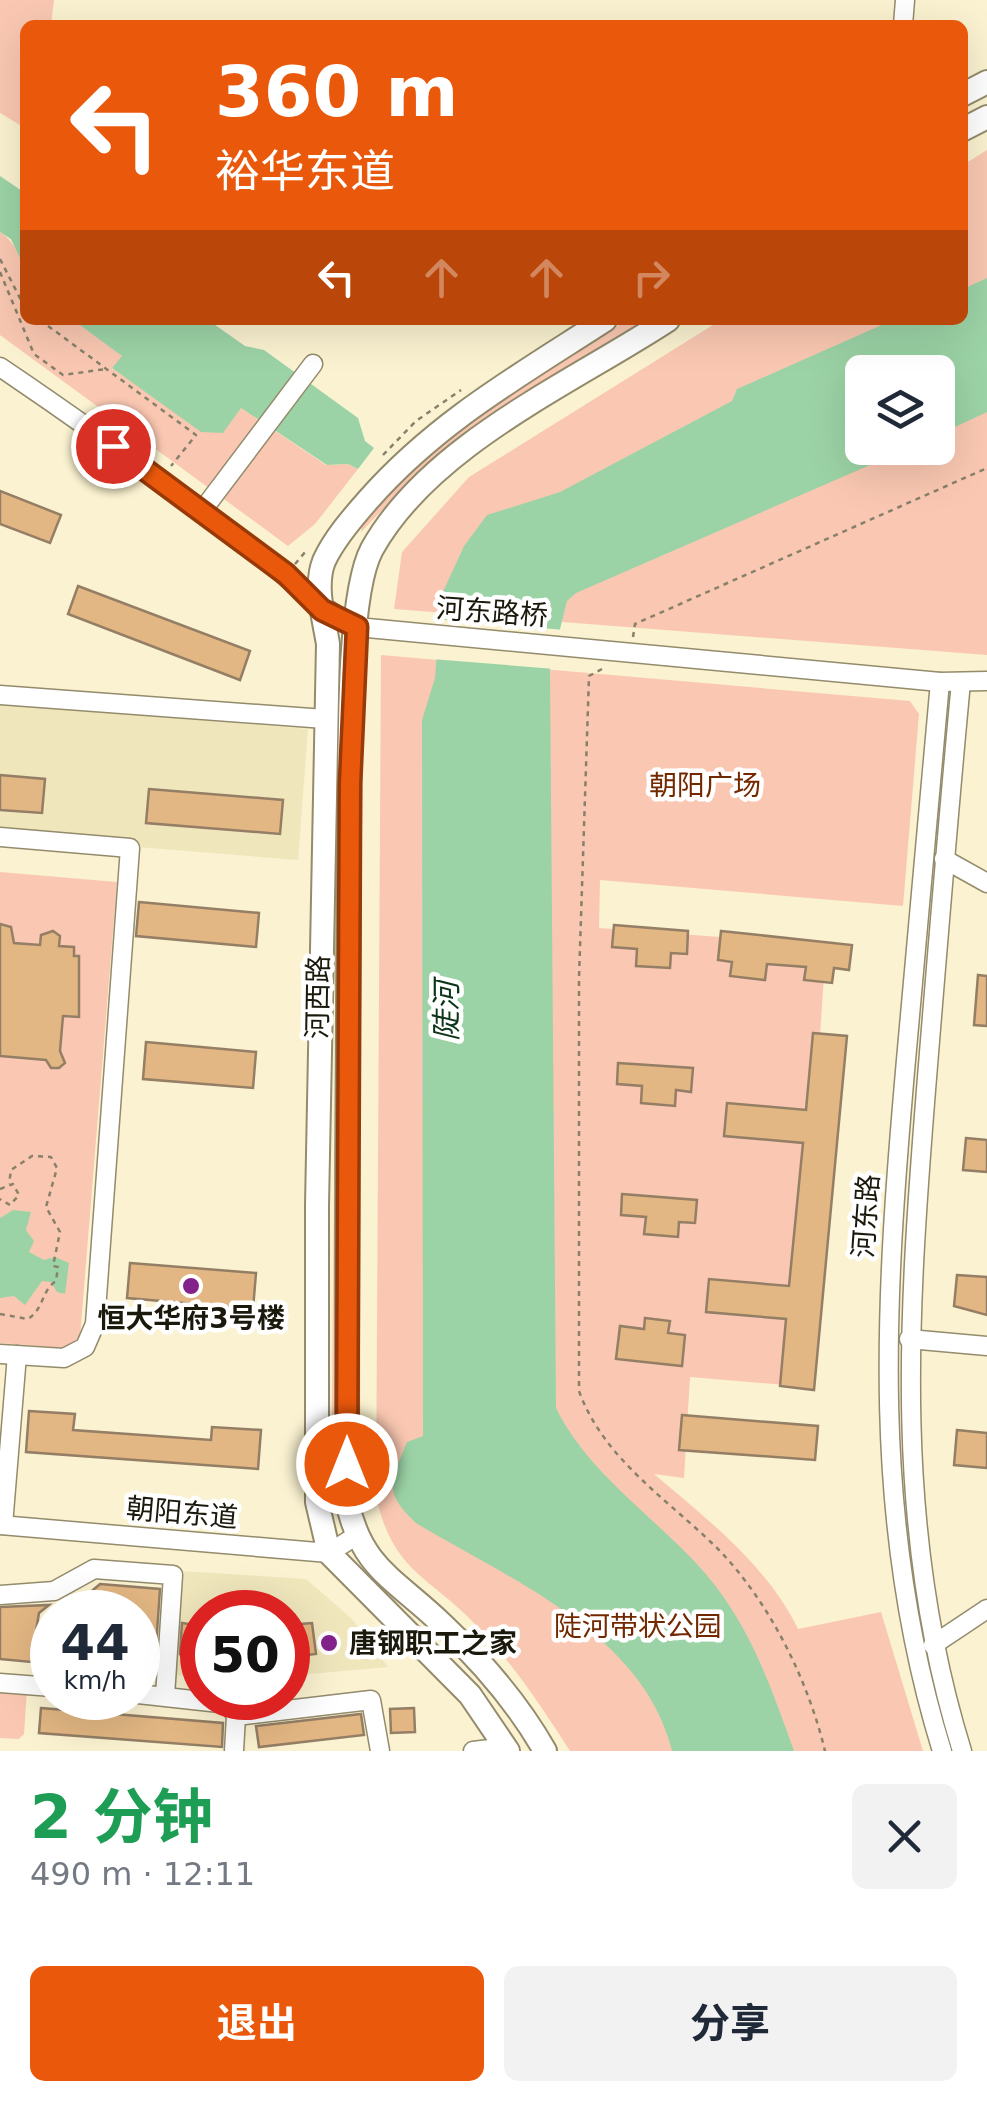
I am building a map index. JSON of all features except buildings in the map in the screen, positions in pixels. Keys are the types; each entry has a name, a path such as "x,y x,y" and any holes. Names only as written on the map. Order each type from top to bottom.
{"main road":[{"name":"河西路","path":"329,1553 317,1502 328,644 322,610 324,562 363,506 444,424 598,325"},
{"name":"河西路","path":"354,1537 347,1501 346,1135 350,722 360,583 370,552 396,514 459,450 660,325"},
{"path":"354,1537 376,1565 444,1625 488,1672 545,1751"},
{"path":"329,1553 470,1695 505,1746"}],"street":[{"path":"202,511 313,364"},
{"name":"河东路桥","path":"0,367 286,574 322,610 357,627 630,650"},
{"path":"630,650 940,682 987,681"},
{"name":"河东路","path":"940,682 890,1246 886,1358 890,1489 900,1576 912,1645 942,1751"},
{"name":"河东路","path":"960,682 909,1340 908,1423 932,1644 962,1751"},
{"path":"0,695 325,719"},
{"path":"0,836 130,848 94,1324 85,1347 64,1358 9,1355 2,1525"},
{"path":"944,859 987,883"},
{"path":"909,1340 987,1346"},
{"name":"朝阳东道","path":"2,1525 329,1553"},
{"path":"329,1553 354,1537"},
{"path":"0,1595 54,1591 94,1569 173,1575 165,1696"},
{"path":"932,1644 987,1610"},
{"path":"0,1683 30,1685"},
{"path":"160,1696 180,1698"},
{"path":"310,1707 371,1700 380,1751"},
{"path":"234,1751 236,1720"},
{"path":"474,1751 505,1746"}],"path":[{"path":"0,260 20,298"},
{"path":"0,272 20,320"},
{"path":"22,325 34,354 63,376 106,369"},
{"path":"47,325 196,436 168,469"},
{"path":"630,650 635,624 987,468"},
{"path":"603,668 589,676 582,811 579,1391 597,1429 640,1479 720,1552 766,1612 810,1699 826,1751"},
{"path":"0,1314 28,1319 38,1312 48,1286 56,1281 54,1255 60,1232 46,1207 57,1168 51,1157 32,1156 20,1162 10,1170 9,1184"},
{"path":"0,1188 9,1184 18,1188 18,1198 10,1204 0,1199"}],"shaded area":[{"path":"0,704 308,729 298,860 0,836"},
{"path":"181,1571 306,1579 352,1619 388,1667 310,1674 310,1590 180,1590 180,1675 174,1675"}],"green space":[{"path":"0,0 54,0 52,20 20,20 20,125 0,113"},
{"path":"987,150 987,655 394,609 402,552 469,477 713,325 968,325 968,162"},
{"path":"0,232 20,258 20,325 80,325 123,356 112,369 241,408 326,465 348,464 358,469 315,524 288,546 0,335"},
{"path":"619,325 636,325 435,456 361,532 372,507 398,478 521,387"},
{"name":"陡河带状公园","path":"381,655 910,701 919,714 903,906 600,880 599,928 826,945 797,1386 690,1377 684,1478 654,1474 753,1564 798,1629 881,1612 923,1751 570,1751 491,1641 415,1571 393,1542 376,1497"},
{"path":"345,682 339,1487 331,1487 339,683"},
{"path":"0,872 117,882 80,1337 62,1348 0,1343"},
{"path":"0,1688 27,1690 24,1734 19,1739 0,1738"}],"water":[{"path":"0,176 20,190 20,258 11,239 0,232"},
{"name":"陡河","path":"987,278 987,412 955,427 955,355 845,355 845,465 870,465 576,593 567,601 550,669 556,1408 586,1454 721,1593 758,1657 794,1751 672,1751 657,1710 633,1674 603,1642 531,1589 416,1523 394,1494 394,1477 407,1442 423,1436 422,720 435,678 441,596 464,546 487,515 560,492 732,401 737,389 882,325 968,325 968,287"},
{"path":"80,325 215,325 245,346 264,350 358,418 365,441 374,448 358,469 348,464 327,465 241,408 223,433 201,432 112,368 122,356"},
{"path":"13,1210 31,1212 26,1230 34,1241 29,1252 44,1260 55,1257 69,1263 65,1294 57,1292 51,1282 42,1281 25,1305 14,1296 0,1298 0,1218"}],"pier":[{"path":"434,619 565,630 555,669 432,659"}],"place":[{"name":"恒大华府3号楼","path":"191,1286"},
{"name":"唐钢职工之家","path":"329,1643"}],"route":[{"path":"113,446 286,574 322,610 357,627 350,722 347,1464"}],"park label":[{"name":"朝阳广场","path":"705,785"}]}
